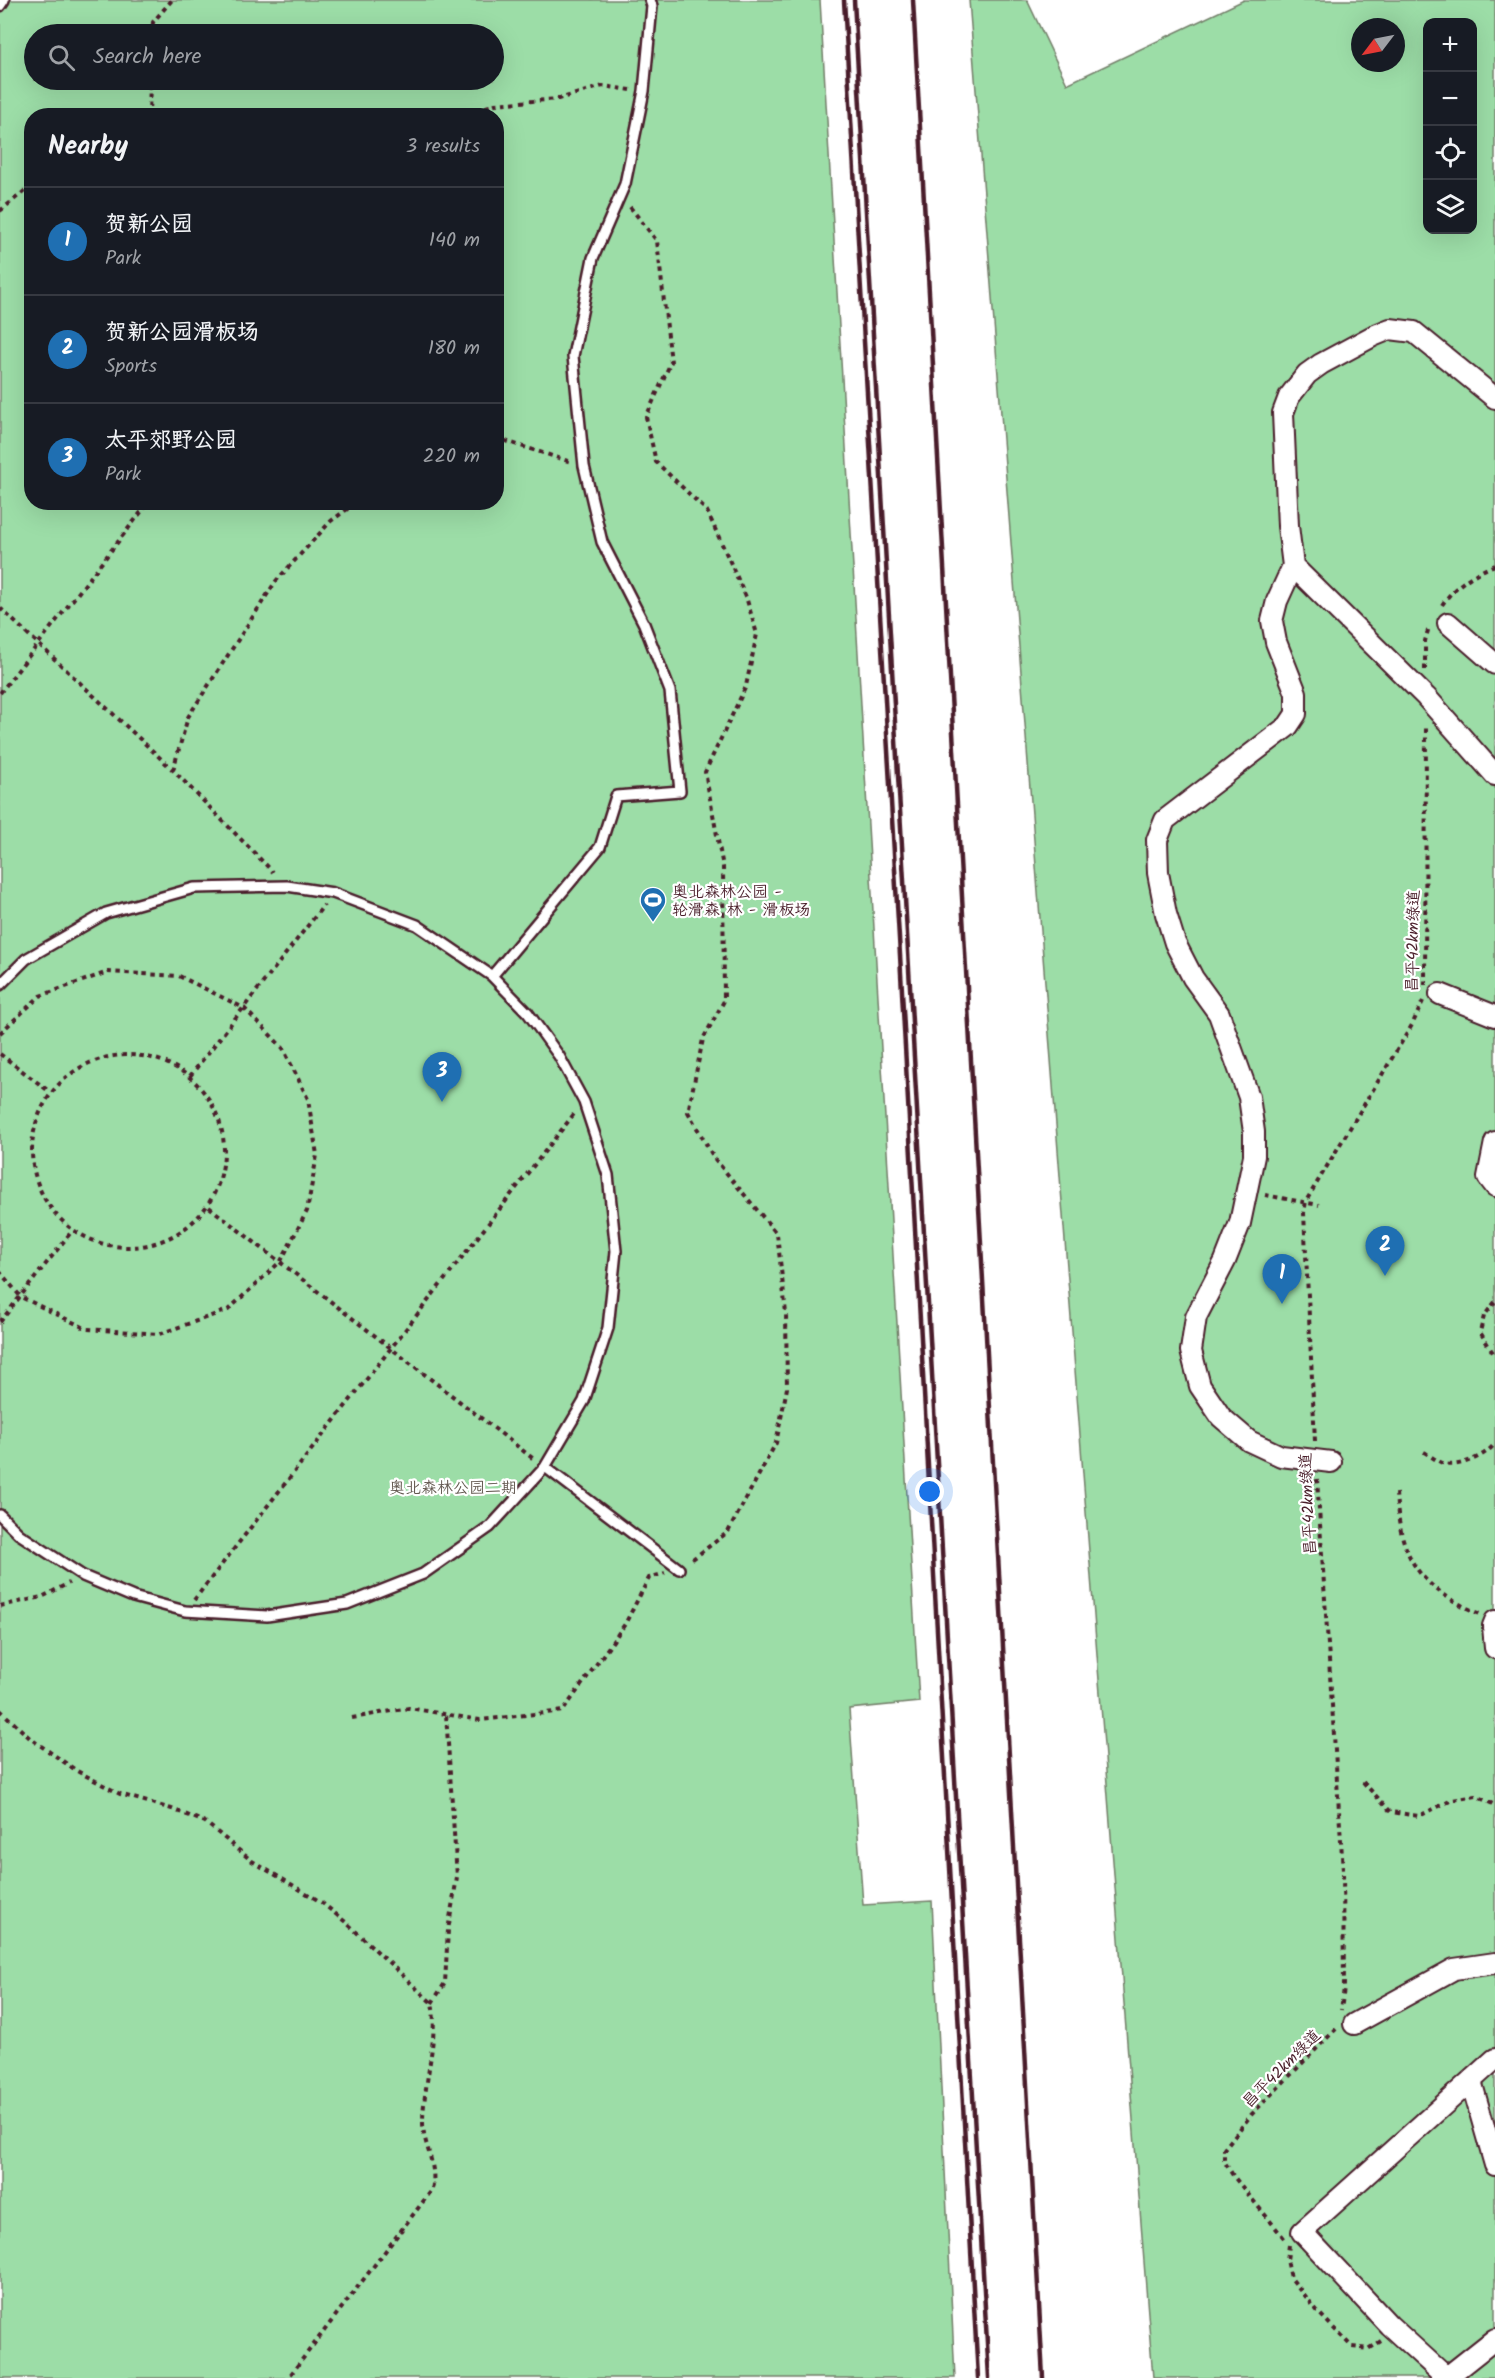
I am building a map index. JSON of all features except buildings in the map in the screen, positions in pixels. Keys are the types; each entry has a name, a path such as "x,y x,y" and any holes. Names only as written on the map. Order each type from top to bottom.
{"street":[{"path":"1324,1462 1281,1456 1250,1440 1221,1416 1200,1386 1191,1351 1196,1317 1225,1261 1236,1232 1254,1156 1254,1132 1249,1097 1219,1014 1193,978 1175,943 1158,873 1157,840 1165,820 1288,726 1296,714 1296,693 1276,642 1272,621 1277,601 1293,566 1283,413 1289,397 1308,374 1321,364 1390,329 1414,332 1495,398"},
{"path":"1293,566 1426,697 1495,775"},
{"path":"1440,617 1495,664"},
{"path":"1440,994 1495,1016"},
{"path":"1495,1142 1488,1177 1495,1186"},
{"path":"1494,1624 1495,1648"},
{"path":"1343,2021 1454,1969 1495,1963"},
{"path":"1495,2059 1296,2238 1392,2338 1447,2378 1495,2339"},
{"path":"1471,2081 1495,2165"}],"lane":[{"path":"0,6 4,0"},
{"path":"492,976 600,847 616,796 680,790 670,691 644,624 602,542 584,466 573,356 593,258 625,184 644,92 652,6 650,0"},
{"path":"0,985 26,959 106,913 194,888 286,886 333,893 417,925 492,976 528,1013 559,1056 584,1102 608,1175 616,1251 608,1328 584,1401 545,1467 490,1527 423,1574 347,1604 267,1616 185,1611 133,1597 83,1576 19,1534 0,1515"},
{"path":"545,1467 679,1569"}],"path":[{"path":"153,24 172,0"},
{"path":"483,108 495,104 558,99 603,86 644,92"},
{"path":"149,108 150,90"},
{"path":"0,211 24,192"},
{"path":"352,1718 409,1708 480,1720 563,1711 625,1624 649,1578 679,1569 729,1532 776,1443 787,1388 786,1313 777,1234 714,1158 688,1112 703,1039 724,1001 723,867 705,772 746,686 757,634 746,597 707,511 656,462 646,417 671,362 657,241 628,204"},
{"path":"504,441 584,466"},
{"path":"0,693 143,510"},
{"path":"173,770 188,717 276,581 331,520 345,510"},
{"name":"昌平42km绿道","path":"1297,2252 1296,2238 1234,2177 1224,2161 1224,2149 1251,2115 1335,2032 1343,2021 1342,1870 1324,1462 1304,1213 1306,1201 1412,1025 1425,996 1425,641 1459,584 1473,574 1495,565"},
{"path":"0,608 173,770 286,886"},
{"path":"190,1076 333,893"},
{"path":"0,1033 40,996 108,972 179,976 244,1008 283,1048 308,1099 316,1155 307,1211 281,1262 228,1310 159,1334 87,1329 21,1297 0,1272"},
{"path":"0,1054 50,1092"},
{"path":"132,1054 163,1060 190,1076 213,1104 225,1138 223,1174 209,1207 181,1234 145,1248 107,1247 72,1231 45,1203 32,1166 34,1127 50,1092 73,1071 101,1058 132,1054"},
{"path":"185,1611 584,1102"},
{"path":"1246,1192 1319,1205"},
{"path":"209,1207 545,1467"},
{"path":"0,1322 72,1231"},
{"path":"1495,1302 1484,1316 1480,1332 1495,1356"},
{"path":"1424,1452 1446,1464 1470,1461 1491,1449 1495,1443"},
{"path":"1396,1493 1398,1515 1406,1549 1424,1581 1451,1601 1487,1618 1494,1624"},
{"path":"0,1606 42,1597 83,1576"},
{"path":"0,1710 31,1739 77,1771 120,1794 172,1809 205,1822 252,1861 321,1902 348,1924 432,2003 435,2016 423,2125 436,2175 432,2190 290,2377"},
{"path":"432,2003 445,1983 448,1930 457,1877 446,1714"},
{"path":"1363,1782 1391,1812 1419,1816 1452,1800 1476,1796 1495,1805"},
{"path":"1296,2238 1287,2260 1291,2278 1319,2313 1352,2347 1369,2349 1379,2342 1392,2338"},
{"path":"1372,2334 1379,2342"},
{"path":"1379,2342 1392,2338"}],"green space":[{"name":"奥北森林公园二期","path":"0,0 820,0 919,1702 849,1709 863,1905 932,1901 955,2378 0,2378"},
{"path":"969,0 1027,0 1067,84 1244,0 1495,0 1495,2378 1153,2378"}],"railway":[{"path":"844,0 900,955 978,2378"},
{"path":"854,0 989,2378"},
{"path":"913,0 1043,2378"}],"place":[{"name":"奥北森林公园 - 轮滑森 林 - 滑板场","path":"653,923"},
{"name":"太平郊野公园","path":"442,1102"},
{"name":"贺新公园滑板场","path":"1385,1276"},
{"name":"贺新公园","path":"1282,1304"}]}
